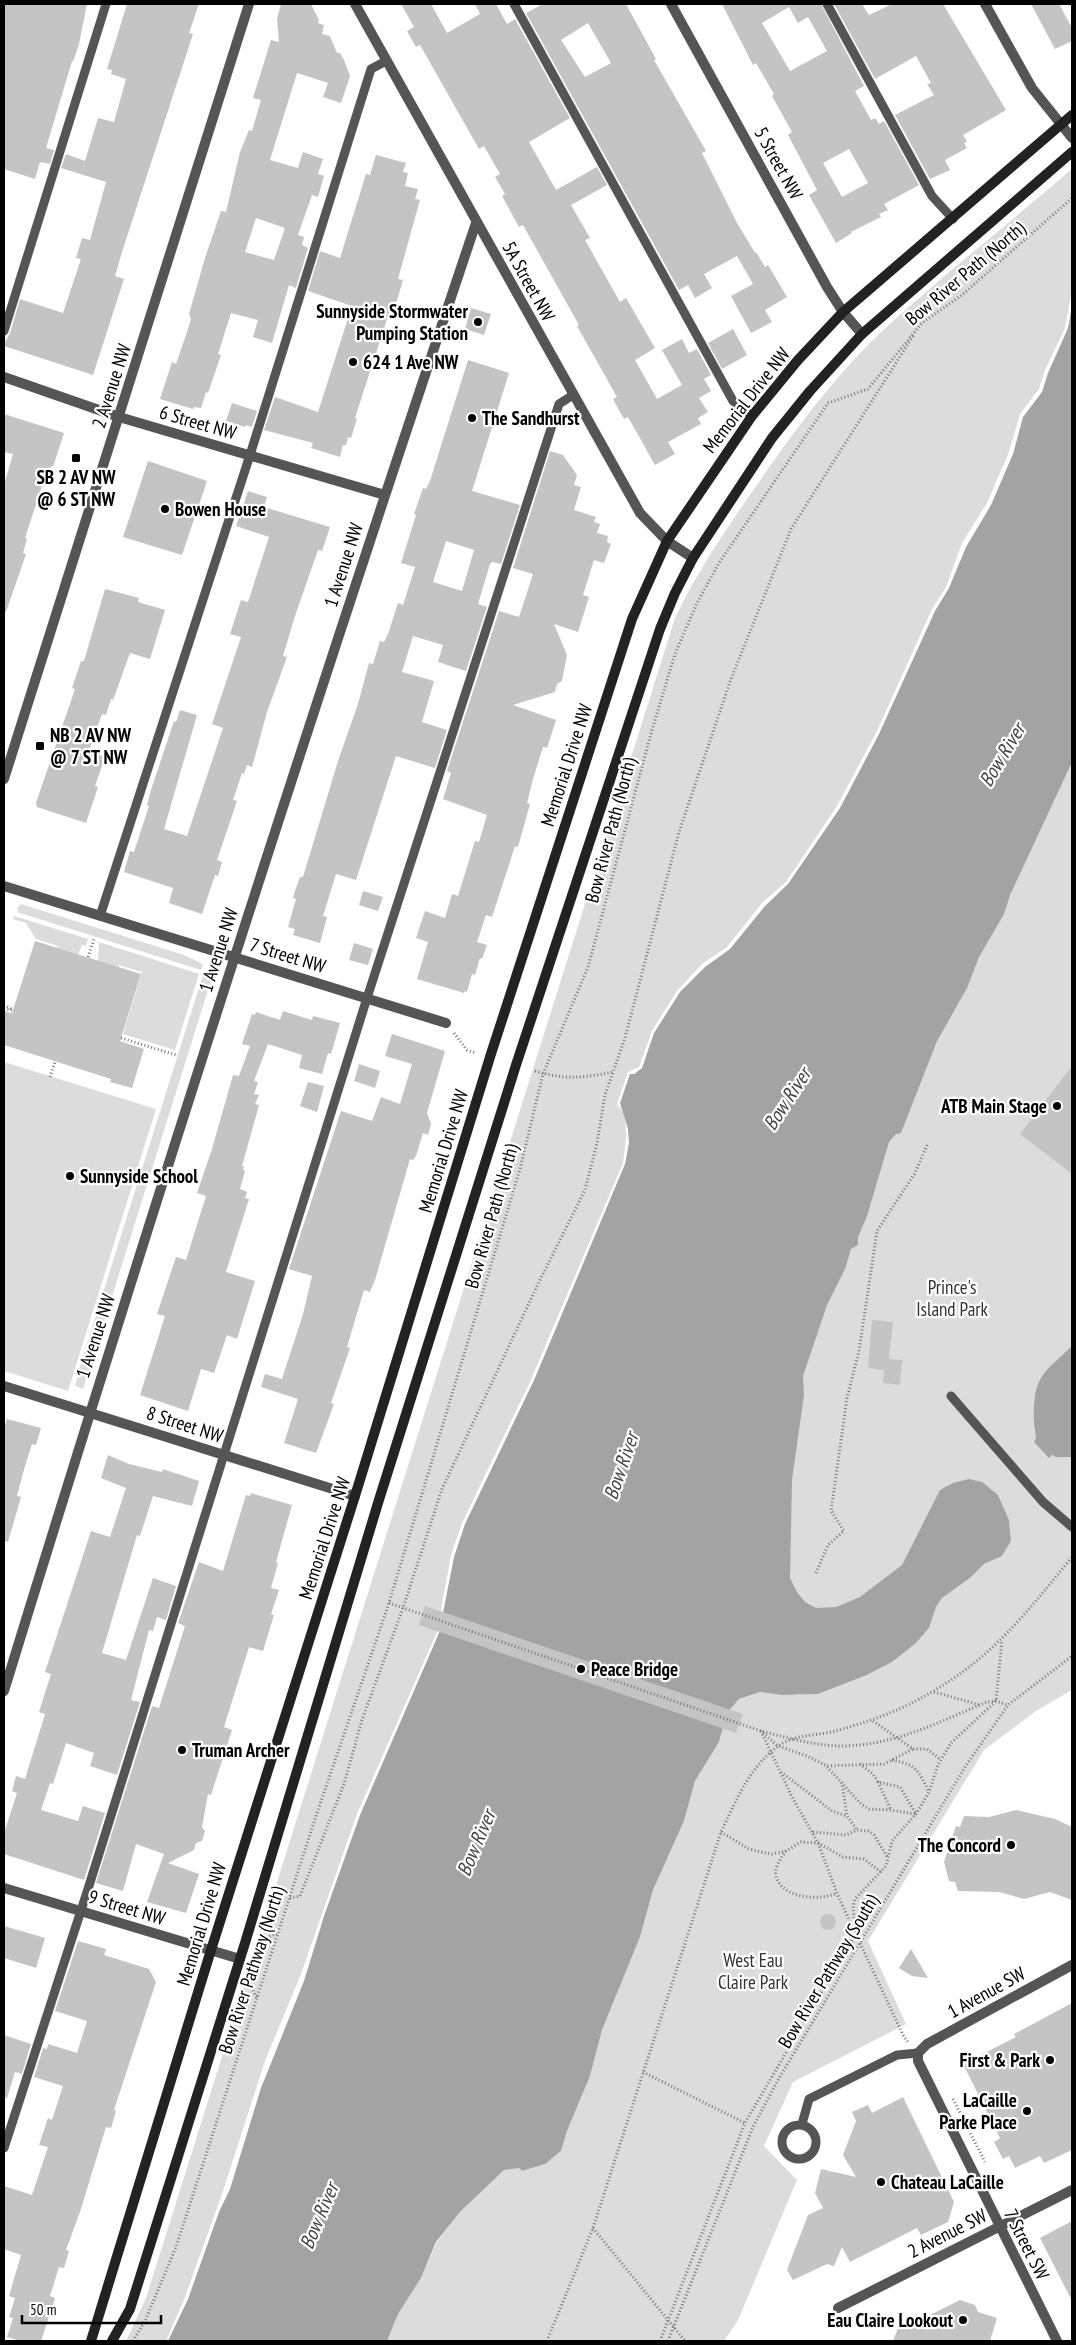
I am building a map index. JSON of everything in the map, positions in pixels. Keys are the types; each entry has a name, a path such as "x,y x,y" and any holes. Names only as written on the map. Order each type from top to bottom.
{"main road":[{"name":"Memorial Drive NW","path":"91,2341 490,1057 632,619 667,541 752,416 798,360 842,312 953,219 1072,115"},
{"path":"112,2341 130,2309 240,1959 378,1503 516,1065 660,629 675,593 693,558 772,438 815,384 862,334 1072,152"}],"street":[{"name":"2 Avenue NW","path":"4,779 120,418 249,4"},
{"name":"5A Street NW","path":"355,4 640,514 667,541 693,558"},
{"name":"5 Street NW","path":"671,4 842,312 862,334"},
{"path":"985,4 1032,88 1072,138"},
{"name":"1 Avenue NW","path":"4,1691 234,957 384,495 476,222"},
{"name":"6 Street NW","path":"4,377 120,418 384,495"},
{"name":"7 Street NW","path":"4,886 446,1023"},
{"name":"8 Street NW","path":"4,1386 355,1496"},
{"name":"9 Street NW","path":"4,1888 240,1959"},
{"name":"1 Avenue SW","path":"918,2053 927,2044 1072,1964"},
{"name":"7 Street SW","path":"918,2053 918,2061 998,2227 1057,2341"},
{"name":"2 Avenue SW","path":"838,2308 1072,2190"}],"lane":[{"path":"4,331 106,4"},
{"path":"514,4 734,401 752,416"},
{"path":"827,4 932,196 953,219"},
{"path":"100,916 250,455 371,69 386,61"},
{"path":"4,2148 81,1911 367,998 559,404 573,395"},
{"path":"951,1396 1043,1502 1072,1527"},
{"path":"802,2124 809,2098 897,2055 918,2053"}],"path":[{"name":"Bow River Path (North)","path":"389,1603 520,1170 543,1074 588,967 652,730 675,654 697,603 719,562 828,403 868,389 922,323 962,295 1072,198"},
{"path":"289,1898 300,1896 344,1784 362,1720 403,1608 442,1489 538,1284 585,1190 598,1143 605,1095 625,1038 679,832 730,679 791,529 922,323"},
{"path":"88,957 94,939"},
{"path":"4,1005 10,1006 12,1010 4,1009"},
{"path":"446,1023 467,1050 476,1053"},
{"path":"121,1038 176,1055"},
{"path":"50,1077 55,1062"},
{"path":"535,1071 565,1078 582,1078 613,1072"},
{"path":"816,1573 828,1545 844,1531 831,1511 847,1398 860,1351 877,1231 915,1173 928,1143"},
{"path":"547,2341 592,2228 721,1832 748,1778 770,1753 790,1739 832,1732 873,1720 933,1692 980,1660 1003,1640 1072,1557"},
{"path":"389,1603 422,1616 761,1731 790,1739 844,1746 865,1744 896,1738 980,1705 996,1701 1008,1705"},
{"name":"Bow River Pathway (North)","path":"133,2341 145,2321 176,2247 289,1898 389,1603"},
{"path":"996,1701 1003,1640"},
{"name":"Bow River Pathway (South)","path":"668,2341 753,2127 778,2080 965,1767 1008,1705 1072,1656"},
{"path":"933,1692 980,1705"},
{"name":"Bow River Pathway (South)","path":"660,2341 746,2123 856,1933 853,1908 855,1899 886,1866 892,1842 916,1814 929,1792 940,1759 951,1743 996,1701"},
{"path":"873,1720 913,1749"},
{"path":"761,1731 778,1746 807,1756 827,1766 862,1805 869,1809 916,1814"},
{"path":"761,1731 792,1797 818,1843 837,1893 904,2037 918,2053"},
{"path":"827,1766 878,1765 913,1749 927,1749 940,1759"},
{"path":"891,1760 911,1764 916,1768 929,1792"},
{"path":"859,1764 874,1774 891,1810"},
{"path":"780,1771 832,1811 846,1816"},
{"path":"842,1781 846,1816 857,1830"},
{"path":"878,1782 900,1787 916,1814"},
{"path":"812,1832 846,1835 857,1830 872,1833 888,1858"},
{"path":"721,1832 749,1849 772,1854 786,1851 802,1842 818,1843 843,1857 864,1859 881,1872"},
{"path":"786,1851 776,1869 776,1876 780,1884 788,1890 810,1898 829,1897 837,1893"},
{"path":"256,1947 258,1941 278,1933"},
{"path":"246,1979 257,1998"},
{"path":"643,2072 746,2123"},
{"path":"592,2228 685,2341"}],"green space":[{"path":"1072,169 1072,289 1065,328 1045,370 1039,389 1020,414 1009,452 987,503 962,543 946,587 932,609 877,731 837,806 786,882 762,903 727,947 702,964 677,991 652,1031 639,1067 628,1072 617,1104 626,1124 623,1163 530,1382 462,1523 451,1555 437,1632 357,1814 301,1974 265,2061 223,2191 184,2300 166,2341 126,2341 146,2298 675,618 702,568 754,489 801,423 853,361 913,303"},
{"name":"West Eau Claire Park","path":"1072,750 1072,1354 1034,1427 1036,1439 1050,1457 1052,1455 1056,1457 1072,1457 1072,1690 1036,1711 984,1750 868,1941 906,2024 793,2082 764,2146 797,2180 738,2320 724,2341 387,2341 398,2314 421,2278 437,2242 460,2212 504,2170 519,2168 522,2171 545,2164 561,2151 567,2131 590,2076 602,2030 640,1937 653,1890 684,1821 695,1781 719,1742 727,1713 739,1699 760,1692 781,1695 818,1694 867,1675 892,1662 929,1628 936,1607 942,1598 970,1578 984,1564 1002,1556 1011,1541 1009,1520 998,1495 903,1574 870,1598 823,1615 795,1600 783,1574 798,1372 884,1140"},
{"path":"21,904 184,955 203,964 201,970 17,912"},
{"path":"14,916 88,939 86,946 82,945 77,957 57,951 58,946 36,939 26,923 13,919"},
{"path":"99,942 199,974 175,1050 123,1034 142,972 119,965 118,969 98,963"},
{"path":"203,975 211,977 209,987 83,1389 75,1386 80,1366"},
{"path":"4,1062 156,1109 68,1391 4,1371"}],"water":[{"name":"Bow River","path":"1072,306 1072,762 1010,895 1004,914 979,957 967,988 937,1041 901,1133 896,1134 889,1142 867,1216 858,1237 858,1245 851,1249 845,1269 827,1305 803,1376 804,1395 792,1480 790,1578 805,1602 816,1608 836,1607 860,1597 902,1565 940,1490 953,1483 969,1479 982,1482 998,1495 1009,1520 1011,1541 1002,1556 984,1564 970,1578 942,1598 936,1607 929,1628 916,1643 892,1662 867,1675 818,1694 781,1695 760,1692 739,1699 727,1713 719,1742 695,1781 684,1821 653,1890 640,1937 602,2030 590,2076 567,2131 561,2151 545,2164 522,2171 519,2168 504,2170 460,2212 436,2242 421,2278 398,2314 387,2341 168,2341 188,2299 219,2212 230,2189 261,2088 304,1981 324,1916 360,1815 439,1633 454,1557 465,1524 535,1378 625,1164 629,1143 628,1129 620,1103 630,1074 634,1074 642,1068 654,1033 680,992 705,967 730,949 765,906 788,884 840,808 879,734 935,611 949,588 966,547 991,505 1013,454 1023,417 1042,392 1048,373 1068,328"},
{"path":"1072,1346 1072,1457 1056,1457 1052,1455 1049,1458 1034,1442 1036,1438 1034,1401 1037,1386 1046,1371"}],"building":[{"path":"4,4 87,4 79,44 72,61 46,148 54,150 50,164 40,162 35,179 4,169"},
{"path":"127,4 199,4 189,33 193,34 115,276 124,279 93,375 4,346 4,344 10,333 20,299 63,313 81,259 76,258 82,238 90,240 106,182 61,168 66,154 85,161 98,118 114,122 126,79 111,74 112,70 107,69"},
{"path":"281,4 311,4 319,20 318,23 324,25 322,34 330,36 337,53 340,53 344,60 350,76 341,103 323,97 328,83 297,73 270,160 298,168 303,152 323,159 318,174 324,176 318,197 312,195 298,235 304,237 302,245 308,248 296,288 289,285 272,343 253,337 258,320 231,313 218,354 221,355 208,393 206,392 201,408 194,407 193,409 160,399 172,362 176,364 186,335 191,319 189,314 221,211 226,212 240,152 249,130 252,131 261,100 253,98 271,40 279,42 277,19","holes":["256,218 285,228 274,260 245,252"]},
{"path":"401,4 431,4 447,33 480,14 475,4 496,4 507,24 515,19 570,118 529,142 556,190 597,167 607,185 571,205 590,238 585,240 620,302 626,298 655,348 635,360 657,399 682,385 662,350 682,339 689,353 697,349 711,375 704,379 711,391 699,398 708,412 698,418 701,424 668,442 675,454 655,465 628,417 624,419 613,399 617,397 577,326 579,325 523,225 519,227 502,196 505,194 495,177 500,174 484,146 479,149 420,45 416,47 407,31 414,27"},
{"path":"543,4 626,4 656,59 654,60 706,151 702,153 736,221 765,267 768,265 787,297 765,310 772,322 751,333 731,296 753,284 737,256 704,274 712,288 695,298 688,285 679,290 526,13","holes":["588,23 611,63 585,77 561,40"]},
{"path":"722,4 821,4 864,86 855,91 871,120 875,118 879,124 884,121 919,185 884,204 888,210 879,214 881,217 851,232 836,243 809,195 817,190 788,135 792,132 772,96 774,94 756,63 753,65","holes":["789,7 798,23 808,17 827,51 790,71 762,23","849,149 868,183 842,197 823,163"]},
{"path":"834,4 862,4 869,15 892,4 943,4 1006,110 963,135 967,142 964,143 967,148 945,160 950,170 930,179 895,115 934,95 927,84 931,83 916,56 875,79"},
{"path":"1031,4 1059,4 1072,28 1072,41 1055,49"},
{"path":"376,155 406,163 403,172 408,173 405,186 418,189 415,199 420,200 398,279 403,280 392,317 388,316 355,418 357,419 351,438 348,437 346,445 343,445 340,457 311,448 313,443 264,430 275,397 318,412 352,306 308,291 320,251 340,258 366,174 370,175"},
{"name":"Sunnyside Stormwater Pumping Station","path":"471,308 491,314 484,335 465,329"},
{"path":"733,329 747,355 722,369 708,343"},
{"path":"468,360 509,373 472,491 520,505 501,564 492,562 490,564 478,604 487,607 466,671 438,662 443,645 413,636 402,672 434,681 422,722 447,730 435,768 396,756 356,880 336,874 323,916 327,917 320,943 293,935 295,929 288,927 296,899 293,898 300,877 303,877 338,761 358,704 369,663 373,664 380,641 384,642 388,634 398,603 403,605 415,567 401,563 423,488 426,489","holes":["446,541 474,550 462,591 433,582"]},
{"path":"232,403 257,411 252,427 246,425 245,427 226,421"},
{"path":"4,414 64,433 53,467 51,466 46,487 42,486 25,538 27,539 23,553 26,554 6,612 4,611 4,485 13,454 4,452"},
{"path":"550,451 563,455 577,475 574,485 581,487 574,510 596,517 594,522 600,524 597,533 608,536 607,542 611,544 604,563 594,560 583,595 589,597 578,632 554,624 567,655 562,681 557,684 555,692 513,705 556,720 547,748 543,747 533,779 527,803 530,804 518,847 515,846 492,917 486,915 477,942 487,945 482,959 480,958 475,975 472,974 467,992 465,991 464,993 417,979 428,942 416,938 425,911 445,918 452,894 458,896 475,841 479,842 487,815 443,799 451,773 447,771 499,611 519,617 533,574 513,568"},
{"name":"Bowen House","path":"148,461 207,481 182,555 123,537"},
{"path":"248,491 267,497 264,507 330,527 322,551 318,550 295,616 283,656 287,657 267,712 252,767 247,765 244,774 242,773 233,800 237,801 217,860 222,862 218,876 215,875 202,914 169,903 173,888 124,872 130,851 134,852 149,806 147,805 151,790 174,721 176,722 180,710 197,715 164,829 187,836 223,728 212,724 241,637 230,634 241,600 248,602 269,537 236,526"},
{"path":"105,589 139,598 138,602 165,610 150,659 130,653 113,700 111,699 106,715 102,714 89,751 105,757 95,786 98,787 86,823 37,807 36,803 75,689 72,688 81,661 84,661"},
{"path":"363,891 383,897 378,911 359,905"},
{"path":"35,941 141,974 120,1041 144,1049 132,1088 110,1082 111,1079 4,1045 4,1011 12,1013"},
{"path":"354,943 373,949 368,965 349,960"},
{"path":"283,1011 312,1020 313,1016 340,1023 331,1054 328,1053 322,1074 299,1068 302,1055 268,1044 254,1081 258,1082 254,1094 259,1095 255,1104 259,1105 242,1166 245,1171 240,1189 247,1192 245,1198 249,1199 226,1272 255,1281 237,1339 227,1335 214,1373 201,1369 188,1411 140,1395 165,1316 157,1314 176,1257 186,1260 206,1196 197,1193 212,1149 233,1075 239,1076 250,1046 242,1044 252,1014 255,1015 256,1012 280,1020"},
{"path":"392,1034 445,1051 427,1113 431,1124 428,1135 423,1133 416,1156 413,1160 410,1159 375,1280 370,1292 364,1290 347,1347 350,1348 331,1403 334,1404 316,1453 284,1443 298,1399 261,1387 265,1374 282,1379 303,1314 312,1276 289,1269 341,1111 372,1121 381,1097 400,1104 412,1064 385,1056"},
{"path":"359,1064 380,1071 375,1088 354,1081"},
{"name":"ATB Main Stage","path":"1072,1066 1072,1174 1020,1134"},
{"path":"308,1082 324,1086 317,1112 300,1106"},
{"path":"872,1320 893,1322 889,1359 902,1360 900,1385 883,1383 884,1370 868,1368"},
{"path":"7,1419 41,1428 36,1445 32,1444 25,1466 17,1496 21,1497 8,1542 4,1541 4,1428"},
{"path":"108,1455 129,1464 162,1472 163,1469 199,1481 192,1506 153,1496 140,1536 137,1535 102,1653 126,1660 153,1578 176,1586 166,1620 157,1617 153,1631 149,1630 131,1700 140,1702 117,1775 90,1766 94,1753 66,1743 53,1784 50,1783 41,1810 78,1821 83,1806 105,1813 84,1880 4,1854 4,1833 17,1793 12,1791 16,1776 25,1779 45,1714 39,1712 51,1674 45,1672 91,1531 110,1537 126,1488 101,1478"},
{"path":"251,1493 292,1505 276,1562 278,1563 271,1588 279,1590 271,1614 274,1615 263,1651 249,1647 224,1727 232,1730 211,1795 208,1794 202,1827 205,1831 202,1841 196,1843 194,1850 168,1863 199,1874 186,1913 147,1902 164,1854 136,1844 123,1891 96,1883 152,1706 159,1708 185,1626 178,1623 199,1562 223,1571 246,1495 250,1496"},
{"name":"Peace Bridge","path":"425,1606 743,1714 736,1733 419,1625"},
{"name":"The Concord","path":"1016,1810 1055,1819 1072,1827 1072,1900 1050,1892 1024,1899 999,1892 958,1891 955,1882 949,1881 944,1862 956,1826 960,1827 964,1816 989,1817"},
{"path":"828,1914 834,1916 836,1922 834,1928 828,1930 822,1928 820,1922 822,1916"},
{"path":"4,1926 45,1938 36,1968 4,1958"},
{"path":"78,1941 106,1949 104,1955 149,1969 156,1982 114,2110 116,2111 111,2128 106,2127 80,2212 66,2250 69,2251 64,2268 59,2267 50,2296 55,2298 41,2341 21,2341 7,2337 13,2318 9,2317 15,2298 9,2296 21,2255 4,2249 4,2186 32,2195 48,2147 39,2145 48,2118 52,2120 63,2086 34,2077 43,2048 47,2049 48,2044 77,2053 87,2021 55,2011"},
{"path":"911,1949 928,1978 912,1976 899,1968"},
{"name":"LaCaille Parke Place","path":"1072,2003 1072,2150 1044,2163 1040,2156 1015,2168 1009,2156 1003,2159 994,2142 1000,2138 963,2064 1016,2037 1014,2034"},
{"path":"4,2035 31,2044 22,2074 15,2072 7,2098 4,2098"},
{"name":"Chateau LaCaille","path":"903,2097 954,2202 948,2222 921,2235 917,2228 850,2262 842,2247 834,2266 827,2264 793,2280 787,2270 808,2215 823,2208 815,2193 821,2169 856,2177 843,2155 856,2121 852,2112 868,2105 872,2113"},
{"path":"1072,2221 1072,2301 1040,2238"},
{"name":"Eau Claire Lookout","path":"960,2300 975,2305 978,2312 997,2318 990,2341 893,2341 898,2328 906,2327"}],"place":[{"name":"Sunnyside Stormwater Pumping Station","path":"478,322"},
{"name":"624 1 Ave NW","path":"353,362"},
{"name":"The Sandhurst","path":"472,418"},
{"name":"SB 2 AV NW @ 6 ST NW","path":"76,458"},
{"name":"Bowen House","path":"165,509"},
{"name":"NB 2 AV NW @ 7 ST NW","path":"40,746"},
{"name":"ATB Main Stage","path":"1057,1106"},
{"name":"Sunnyside School","path":"70,1176"},
{"name":"Peace Bridge","path":"581,1669"},
{"name":"Truman Archer","path":"182,1750"},
{"name":"The Concord","path":"1011,1845"},
{"name":"First & Park","path":"1050,2060"},
{"name":"LaCaille Parke Place","path":"1027,2111"},
{"name":"Chateau LaCaille","path":"881,2182"},
{"name":"Eau Claire Lookout","path":"963,2320"}],"park label":[{"name":"Prince's Island Park","path":"952,1298"}]}
